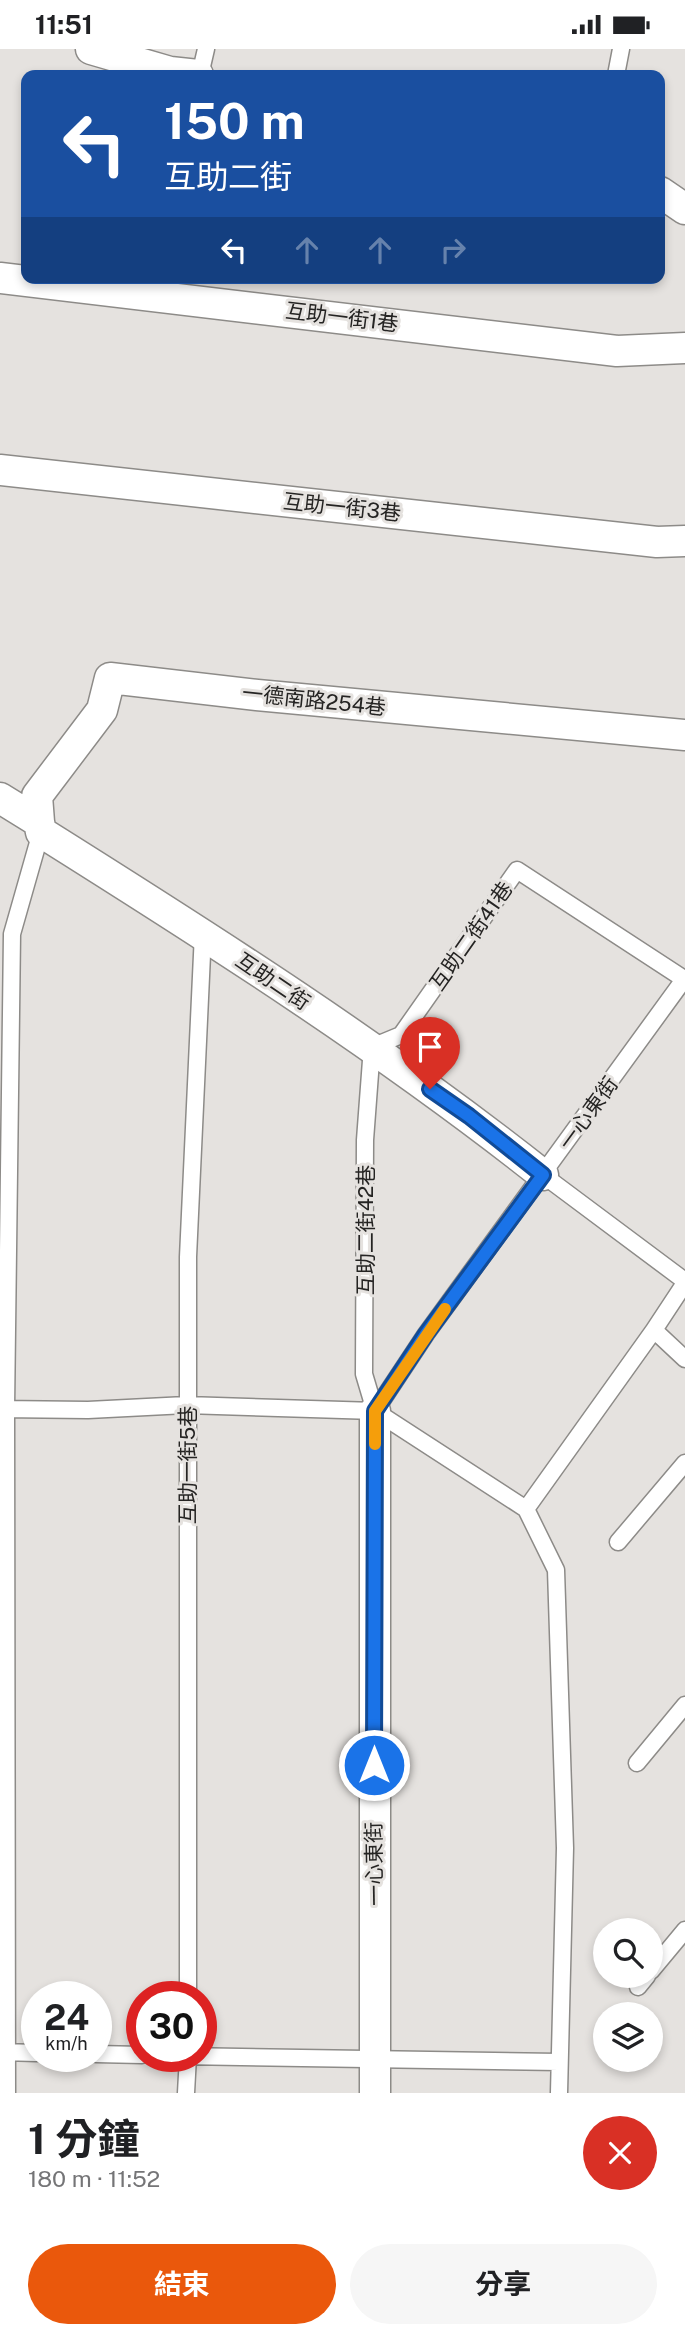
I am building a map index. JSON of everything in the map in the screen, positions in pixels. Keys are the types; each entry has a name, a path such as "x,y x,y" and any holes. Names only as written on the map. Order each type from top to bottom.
{"street":[{"path":"91,49 163,70"},
{"path":"665,195 685,209"},
{"name":"互助一街1巷","path":"0,278 21,280"},
{"name":"互助一街1巷","path":"51,284 617,351 685,348"},
{"name":"互助一街3巷","path":"0,470 657,542 685,541"},
{"name":"一德南路254巷","path":"40,827 37,796 102,710 110,678 257,695 685,735"},
{"name":"互助二街","path":"0,798 372,1047 469,1116 543,1175"},
{"name":"一心東街","path":"375,1411 375,2093"}],"lane":[{"path":"200,70 206,49"},
{"path":"616,70 621,49"},
{"path":"8,2093 4,2052 3,1409 12,934 40,827"},
{"name":"互助二街41巷","path":"372,1047 401,1035 517,870 685,978"},
{"name":"互助一街5巷","path":"188,1981 188,1257 203,933"},
{"name":"一心東街","path":"375,1411 426,1334 685,978"},
{"name":"互助二街42巷","path":"372,1047 365,1140 364,1374 375,1411"},
{"path":"526,1509 654,1330 685,1282 543,1175"},
{"path":"654,1330 685,1359"},
{"path":"3,1409 88,1410 187,1405 375,1411 526,1509 556,1570 565,1848 559,2093"},
{"path":"618,1542 685,1463"},
{"path":"636,1763 685,1705"},
{"path":"663,1957 685,1930"},
{"path":"217,2056 559,2062"},
{"path":"186,2093 187,2072"}],"slow traffic":[{"path":"375,1444 375,1411 445,1309"}],"route":[{"path":"374,1765 375,1411 426,1334 543,1175 469,1116 430,1089"}]}
